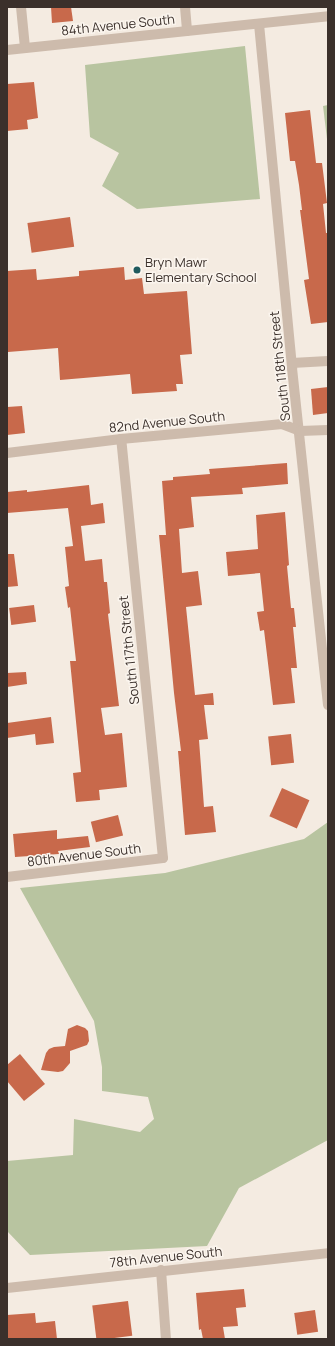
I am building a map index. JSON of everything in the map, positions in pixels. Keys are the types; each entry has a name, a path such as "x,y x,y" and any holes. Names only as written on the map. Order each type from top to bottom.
{"street":[{"path":"21,7 25,48"},
{"path":"185,7 187,31"},
{"name":"84th Avenue South","path":"7,50 328,16"},
{"name":"South 118th Street","path":"259,24 292,363 328,705"},
{"path":"292,363 328,361"},
{"name":"82nd Avenue South","path":"7,453 121,439 282,424 300,431 328,430"},
{"name":"South 117th Street","path":"121,439 163,858"},
{"name":"80th Avenue South","path":"7,878 163,858"},
{"name":"78th Avenue South","path":"7,1288 161,1270 328,1253"},
{"path":"161,1270 166,1339"}],"green space":[{"path":"245,46 260,199 137,209 102,186 119,153 90,137 85,65"},
{"path":"328,105 328,147 323,106"},
{"path":"328,822 328,1140 239,1188 207,1246 30,1255 7,1231 7,1161 73,1155 74,1119 140,1132 154,1119 148,1097 102,1091 102,1067 94,1021 20,888 165,873 304,839"}],"building":[{"path":"51,7 71,7 73,21 52,23"},
{"path":"34,82 38,118 27,120 28,129 7,131 7,84"},
{"path":"310,110 316,163 322,163 327,203 323,204 326,233 328,233 328,322 311,324 304,280 309,279 300,210 302,210 299,185 295,161 290,161 285,113"},
{"path":"70,217 74,247 32,253 27,223"},
{"path":"124,267 125,280 142,278 144,294 187,291 192,354 180,355 183,384 176,384 177,391 132,394 130,374 60,380 58,348 8,352 7,271 36,269 37,280 79,276 79,271"},
{"path":"328,387 328,413 313,415 311,389"},
{"path":"22,406 25,433 7,435 7,407"},
{"path":"287,463 288,484 242,488 243,494 191,497 194,527 179,529 182,573 198,571 202,605 186,607 195,695 213,693 214,705 204,705 208,739 199,740 204,807 213,806 216,832 185,835 178,751 181,751 159,535 166,535 162,481 173,480 173,477 210,474 209,469"},
{"path":"89,485 91,505 103,503 105,523 81,526 85,561 102,559 104,582 107,582 110,613 108,614 119,706 101,708 105,735 122,733 127,787 99,790 100,800 76,802 73,773 81,772 70,661 76,661 70,607 68,608 65,587 69,586 65,547 73,546 68,508 7,513 7,492 27,490 27,492"},
{"path":"285,512 289,565 287,566 291,608 294,608 296,627 293,627 297,668 291,668 295,703 273,705 264,630 260,631 257,612 264,611 260,573 228,576 226,552 258,549 256,515"},
{"path":"7,554 14,554 18,586 7,587"},
{"path":"34,605 36,622 11,625 9,608"},
{"path":"26,672 27,684 7,687 7,673"},
{"path":"51,717 54,743 36,745 35,734 7,738 7,723"},
{"path":"291,734 294,763 271,765 268,736"},
{"path":"282,788 309,800 297,829 269,816"},
{"path":"118,815 123,835 96,842 91,822"},
{"path":"57,830 57,839 88,836 90,847 58,851 59,854 15,857 13,834"},
{"path":"77,1025 88,1031 89,1041 87,1045 70,1051 70,1063 63,1071 58,1072 41,1070 46,1053 49,1049 65,1046 68,1029"},
{"path":"20,1054 45,1084 24,1101 7,1081 7,1065"},
{"path":"244,1289 246,1307 236,1308 238,1326 223,1327 225,1339 203,1339 201,1329 199,1330 196,1293"},
{"path":"128,1301 132,1336 96,1339 92,1305"},
{"path":"315,1310 318,1332 297,1335 294,1313"},
{"path":"35,1313 36,1323 55,1321 57,1339 7,1339 7,1315"}],"place":[{"name":"Bryn Mawr Elementary School","path":"137,270"}]}
